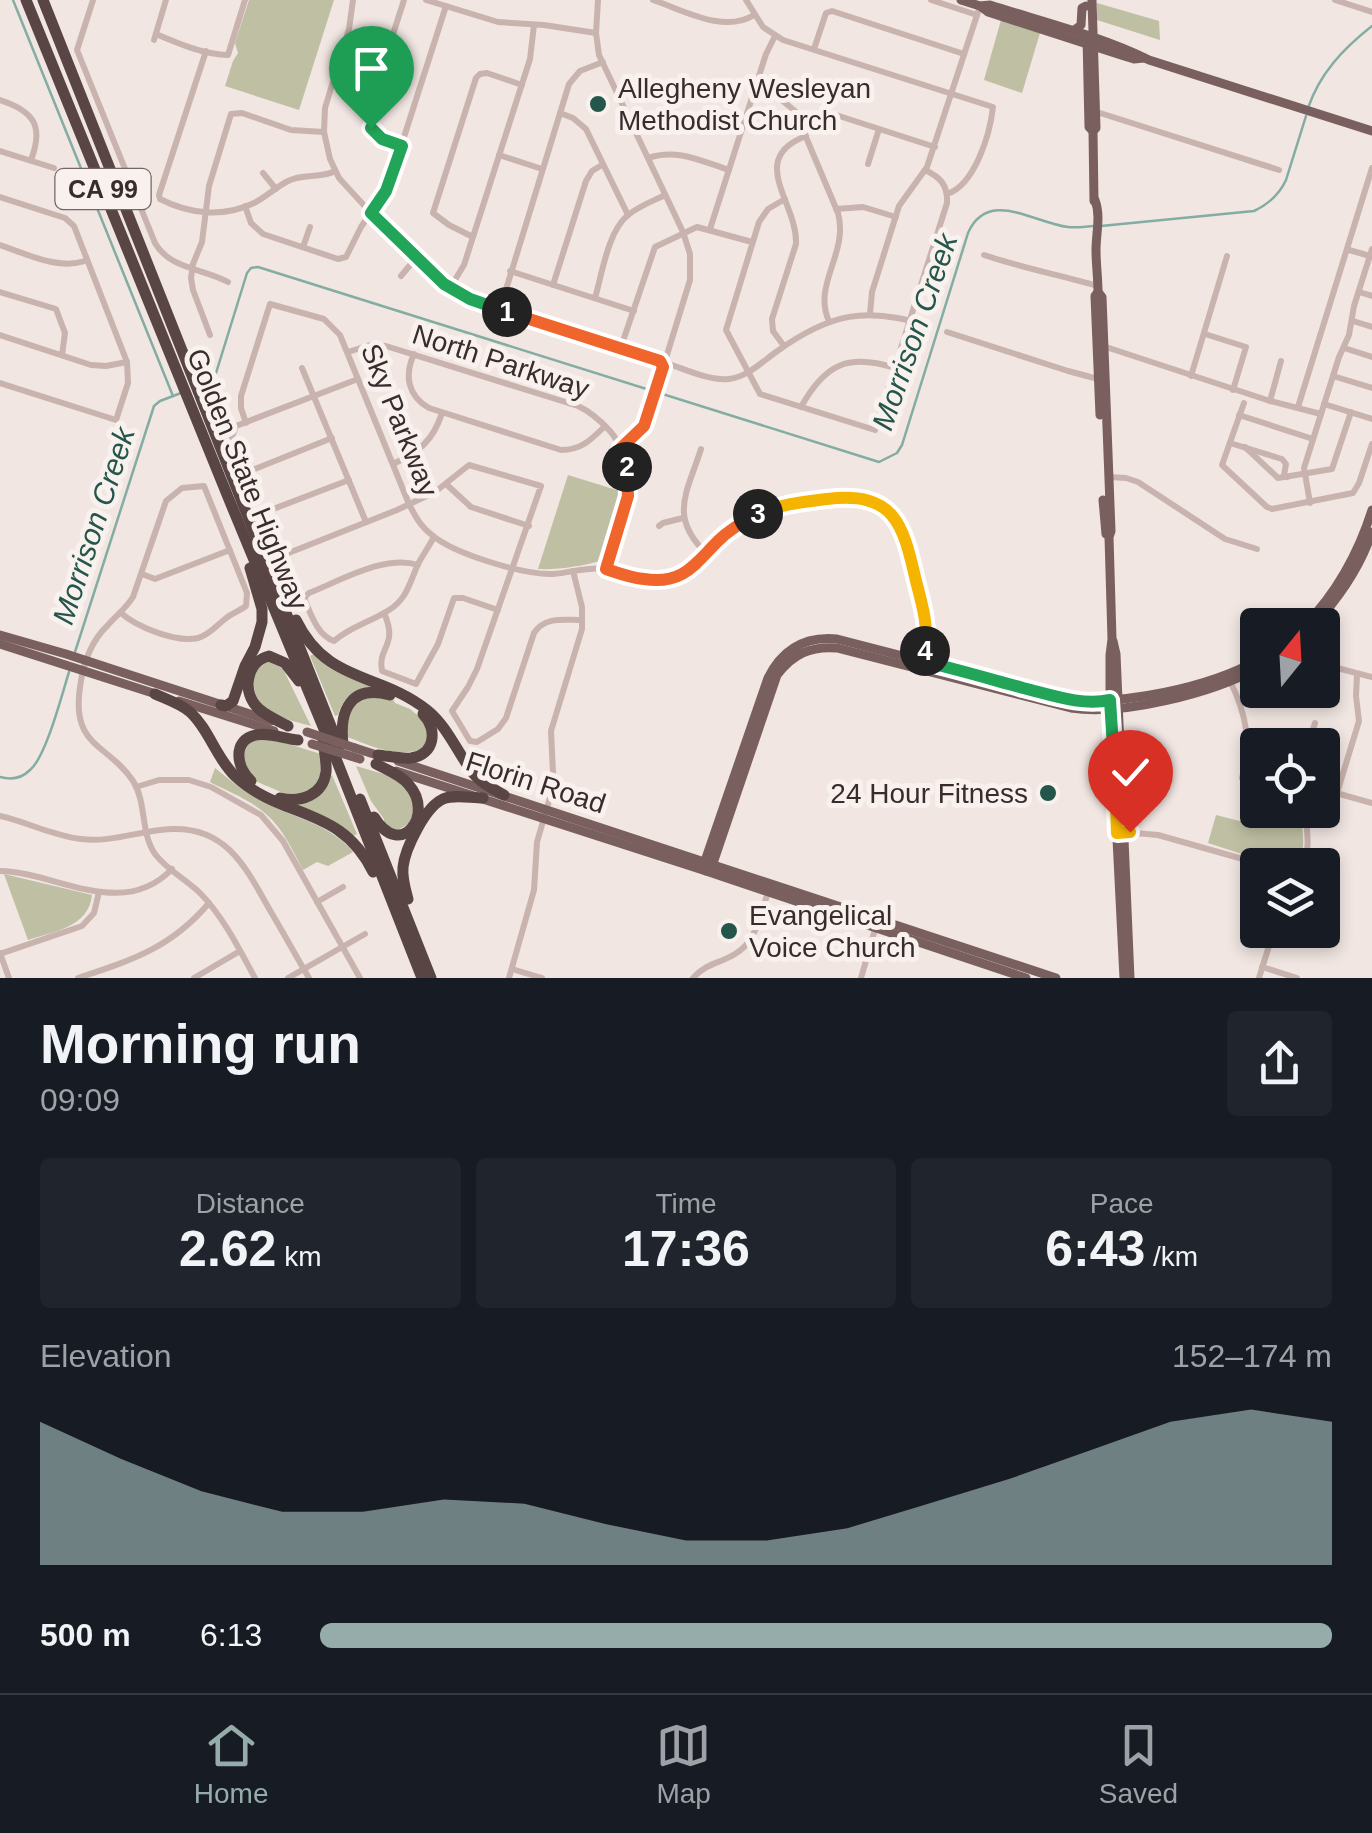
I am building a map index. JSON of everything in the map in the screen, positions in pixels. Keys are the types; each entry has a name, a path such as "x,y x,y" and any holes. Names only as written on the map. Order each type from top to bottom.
{"highway":[{"name":"Golden State Highway","path":"26,0 186,377"},
{"name":"Golden State Highway","path":"43,0 186,377 261,549 434,978"},
{"name":"Golden State Highway","path":"194,397 228,497 422,978"},
{"path":"221,705 233,701 262,622 262,609 228,497"},
{"path":"261,549 301,630 318,653 428,711 442,724 480,781 504,795"},
{"path":"288,726 261,711 250,696 248,679 254,663 264,656 279,658 310,694"},
{"path":"346,763 342,729 345,710 358,696 376,692 415,708 428,718 433,734 428,749 414,758 377,760"},
{"path":"156,694 192,714 225,764 247,786 323,820 350,838 367,861 404,936"},
{"path":"306,739 286,740 260,734 250,737 238,752 241,771 264,790 282,798 310,797 326,774 323,728"},
{"path":"356,788 386,832 395,836 410,830 418,815 416,796 405,780 377,760"},
{"path":"434,978 404,886 407,850 433,806 452,797 483,798"}],"main road":[{"path":"961,0 979,10 1139,54 1371,128"},
{"path":"1072,31 1081,25 1082,8 1088,2"},
{"path":"1088,2 1097,112 1093,131 1092,209 1101,345 1105,531 1109,537"},
{"path":"979,10 990,6 1072,31 1108,51 1144,58"},
{"path":"1090,41 1088,127 1093,131"},
{"path":"1095,82 1097,56 1108,51"},
{"path":"1101,379 1112,638 1116,654 1127,978"},
{"path":"1101,444 1108,476"},
{"path":"1320,608 1346,572 1372,510"},
{"path":"1329,608 1355,571 1372,532"},
{"name":"Florin Road","path":"0,635 156,694 360,759 377,760 504,795 546,813"},
{"path":"708,865 730,815 728,807 738,764 754,736 754,718 774,666 801,643 837,639 989,687 1115,704 1167,699 1230,681 1240,673"},
{"name":"Florin Road","path":"0,644 221,705 288,726 306,739 356,748 377,760 483,798 546,813 806,895 1026,978"},
{"path":"708,865 778,675 799,654 822,647 837,648 921,665 1081,710 1209,682 1240,670"},
{"path":"1167,699 1209,682"},
{"name":"Florin Road","path":"708,865 768,892 877,924"},
{"name":"Florin Road","path":"1011,972 1056,978"}],"street":[{"path":"93,0 77,50 146,222 162,253 172,261 228,282"},
{"path":"166,0 155,37 228,55 246,0"},
{"path":"353,0 349,29 326,99 327,149 344,184 450,288 470,299 718,378 750,372 784,346 829,320 870,314 930,326"},
{"path":"402,146 376,134 368,112 404,0"},
{"path":"426,0 498,22 596,33"},
{"path":"598,0 596,33 602,62 690,254 690,280 644,426 621,448"},
{"path":"652,0 725,23 754,15"},
{"path":"746,0 754,15 775,36 993,107 971,174 960,188 948,194"},
{"path":"870,314 872,292 896,217 903,199 926,170 979,10 931,0"},
{"path":"1334,0 1372,12"},
{"path":"245,206 251,223 260,232 338,259 346,257 386,191 446,6"},
{"path":"814,50 826,13 832,11 964,54"},
{"path":"450,288 462,269 522,85 533,47 534,25"},
{"path":"710,229 775,36"},
{"path":"206,51 160,199 205,213 226,212 245,206 292,179 324,176 335,170"},
{"path":"500,309 568,87 584,69 602,62"},
{"path":"473,237 433,212 476,78 487,73 522,85"},
{"path":"754,90 792,108 836,209 841,237 823,298 829,320"},
{"path":"0,100 21,106 30,116 38,138 31,160"},
{"path":"210,335 192,286 192,269 202,242 211,177 229,119 234,112 292,130 324,132"},
{"path":"1097,112 1278,170"},
{"path":"560,113 583,126 628,215"},
{"path":"800,121 828,114 935,147"},
{"path":"868,164 880,129"},
{"path":"784,346 772,323 796,244 796,225 777,179 778,158 789,144 806,136"},
{"path":"0,151 54,168"},
{"path":"648,158 676,153 729,170"},
{"path":"499,155 542,169"},
{"path":"553,285 586,181 602,165"},
{"path":"1298,406 1372,168"},
{"path":"785,198 763,216 725,328 760,394 875,430 947,203 948,194 940,179 926,170"},
{"path":"263,173 276,189"},
{"path":"595,298 614,235 628,215 665,195"},
{"path":"0,198 70,221 127,362 128,383 116,420 0,384"},
{"path":"836,209 862,207 896,217"},
{"path":"303,247 310,227"},
{"path":"621,347 655,247 697,227 752,242"},
{"path":"0,245 57,263 86,261"},
{"path":"1310,503 1304,468 1371,252 1348,250"},
{"path":"984,255 1098,289"},
{"path":"1191,376 1227,256"},
{"path":"401,276 416,258"},
{"path":"510,271 634,311"},
{"path":"0,292 56,309 64,334 62,354"},
{"path":"1359,292 1372,296"},
{"name":"Sky Parkway","path":"246,423 241,396 270,304 324,318 338,331 417,519 434,537 458,550 512,568 542,574 606,569 646,580 670,579 696,566 719,540 752,517 779,506 846,496 866,499 898,522 907,542 926,624 927,643 921,665"},
{"path":"1352,321 1372,327"},
{"path":"947,332 1101,379"},
{"path":"1204,334 1246,347 1233,390"},
{"path":"0,335 96,366 127,362"},
{"name":"North Parkway","path":"348,352 374,345 414,354 578,406 596,416 621,448 628,471 628,496 606,569"},
{"path":"1101,345 1270,402 1321,414"},
{"path":"1344,348 1372,357"},
{"path":"414,354 408,373 411,390 422,404 442,413 561,450 584,445 605,426"},
{"path":"1270,402 1280,361"},
{"path":"801,406 818,380 847,362 874,362 895,368"},
{"path":"302,368 366,522"},
{"path":"1333,376 1372,388"},
{"path":"332,438 247,470 242,468 232,433 236,426 358,378"},
{"path":"1244,403 1222,466 1272,509 1353,493 1372,444"},
{"path":"1324,404 1372,419"},
{"path":"1245,447 1278,478 1332,470 1351,412"},
{"path":"393,464 427,444 442,413"},
{"path":"1240,415 1313,439"},
{"path":"1230,443 1285,461 1287,477"},
{"path":"701,449 684,504 684,518 691,536 707,554"},
{"path":"349,480 268,512 265,522 277,551 281,554 410,504 435,492 464,467 474,464 541,486 477,668 452,711 470,740 477,742 502,724 536,629 549,620 582,620"},
{"path":"1108,476 1138,482 1225,539 1257,548"},
{"path":"446,484 472,507 529,526"},
{"path":"120,613 140,626 178,638 199,638 247,602 247,593 204,486 182,488 168,498 133,596 97,637 85,665 78,699 83,727 95,745 140,786 147,832 156,855 209,902 255,978"},
{"path":"659,526 684,518"},
{"path":"418,565 406,561 386,563 304,598 319,630 334,641 384,613 406,593 434,537"},
{"path":"142,574 156,579 230,550"},
{"path":"509,978 534,890 537,842 553,773 551,730 579,642 582,607 573,571"},
{"path":"384,613 390,635 380,668 416,684 438,644 454,598 498,610"},
{"path":"1340,669 1372,677"},
{"path":"1340,783 1359,721 1358,674"},
{"path":"1230,681 1247,728"},
{"path":"1314,728 1315,724"},
{"path":"140,786 169,778 188,780 252,808 277,832 360,978"},
{"path":"1340,794 1372,803"},
{"path":"0,816 78,839 100,840 168,829 207,835 230,849 244,866 309,978"},
{"path":"1120,832 1158,835 1240,858"},
{"path":"0,871 24,873 73,888 120,892 145,887 172,869"},
{"path":"317,902 343,887"},
{"path":"694,978 710,964 745,946 773,888 806,895"},
{"path":"8,978 0,954 82,926 94,913 99,892"},
{"path":"78,978 154,950 184,928 209,902"},
{"path":"861,978 877,924"},
{"path":"288,978 365,934"},
{"path":"1258,978 1268,948"},
{"path":"194,978 240,952"},
{"path":"1262,967 1297,978"},
{"path":"512,969 542,978"}],"green space":[{"path":"249,0 334,0 299,110 225,86 238,53 235,43"},
{"path":"1097,3 1159,21 1160,40 1097,20"},
{"path":"1001,20 1040,33 1022,93 984,80"},
{"path":"568,475 623,492 602,560 538,569"},
{"path":"314,654 371,684 349,696 338,715 335,716 310,656"},
{"path":"268,661 283,669 311,726 275,714 261,704 254,677"},
{"path":"380,695 393,699 426,722 428,737 422,749 393,752 347,737 346,713 357,700"},
{"path":"265,739 321,754 320,774 314,787 302,794 282,795 253,779 246,769 243,750 251,741"},
{"path":"356,766 387,775 407,787 414,806 410,823 396,831 384,825"},
{"path":"215,768 262,801 325,829 353,852 328,866 317,862 303,870 267,815 210,782"},
{"path":"332,775 357,834 353,836 332,821 296,806"},
{"path":"1216,815 1240,821 1240,828 1302,828 1302,848 1240,848 1240,853 1208,843"},
{"path":"4,874 92,895 89,906 77,921 28,940"}],"waterway":[{"path":"13,0 173,396"},
{"name":"Morrison Creek","path":"1308,108 1334,63 1372,26"},
{"name":"Morrison Creek","path":"1101,226 1254,211 1277,195 1286,180 1306,116"},
{"name":"Morrison Creek","path":"202,384 216,373 247,273 258,267 879,462 897,453 902,445 968,233 977,220 999,210 1068,227 1093,226"},
{"name":"Morrison Creek","path":"75,652 154,406 181,393"},
{"name":"Morrison Creek","path":"0,777 19,777 36,763 69,672"}],"place":[{"name":"Allegheny Wesleyan Methodist Church","path":"598,104"},
{"name":"24 Hour Fitness","path":"1048,793"},
{"name":"Evangelical Voice Church","path":"729,931"}],"route":[{"path":"371,128 382,139 402,146 386,191 371,213 444,284 475,301 660,361 663,367 646,422 621,448 628,471 628,496 606,569 646,580 670,579 696,566 734,528 770,509 846,496 878,504 898,522 907,542 926,624 927,643 922,661 1066,698 1110,700 1117,833 1130,832"}]}
